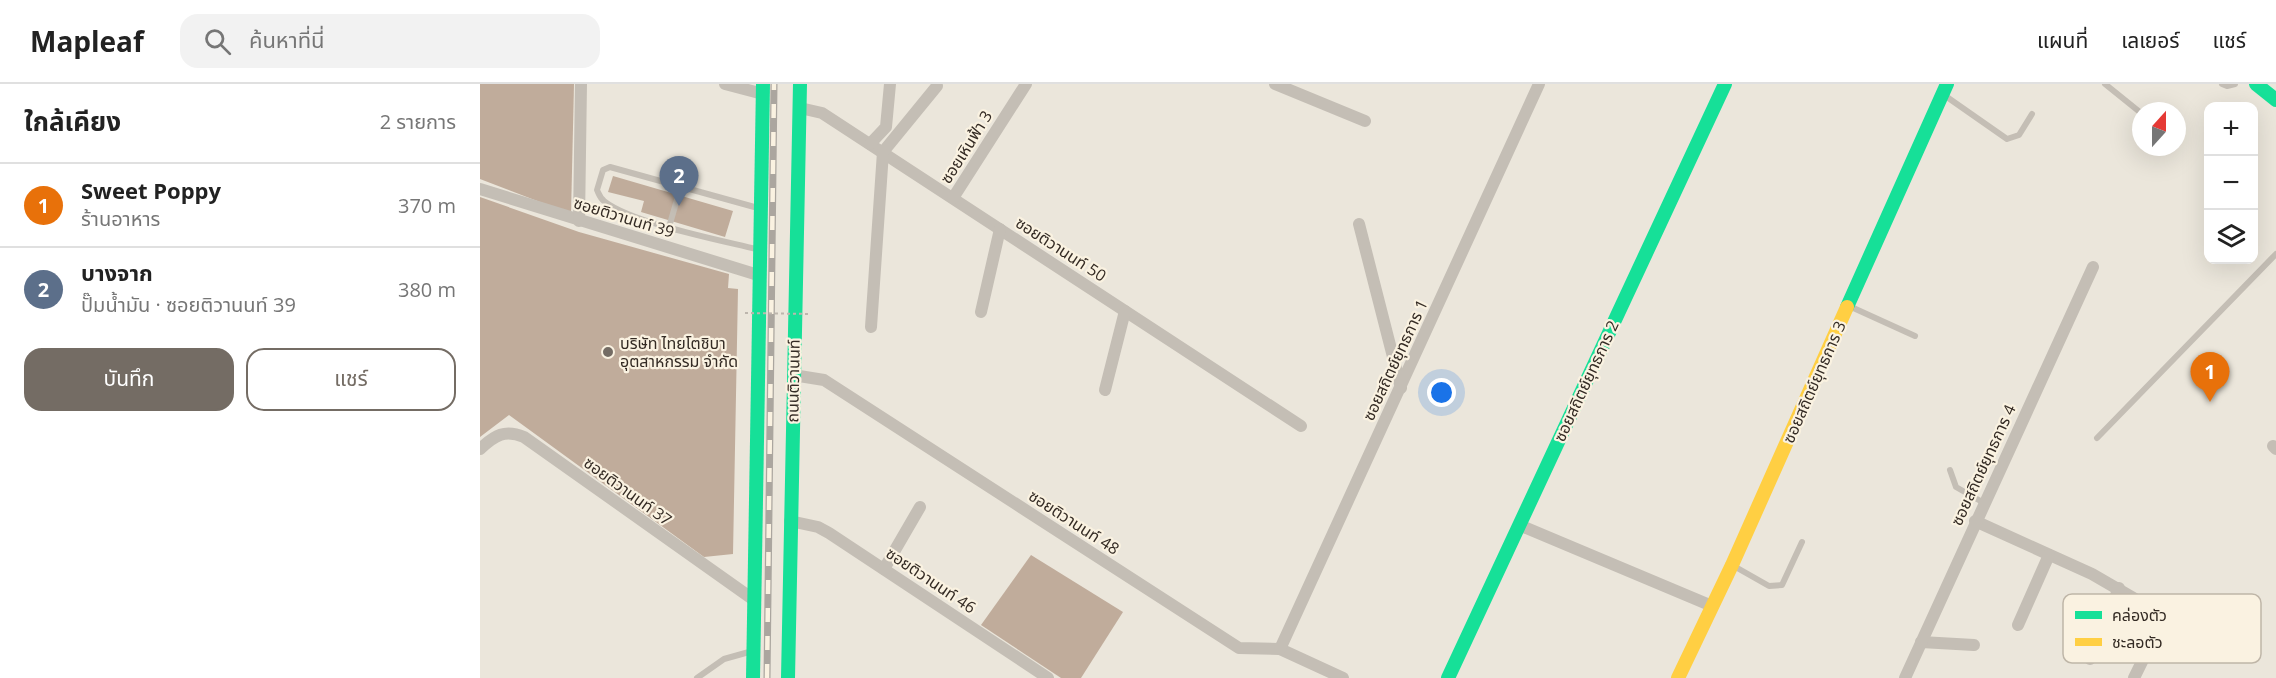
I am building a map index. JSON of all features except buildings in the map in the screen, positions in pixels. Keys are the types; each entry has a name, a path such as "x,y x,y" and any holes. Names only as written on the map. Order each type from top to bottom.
{"street":[{"path":"579,221 581,84"},
{"path":"725,84 763,89"},
{"name":"ถนนติวานนท์","path":"753,678 754,600 771,568 790,520 800,84"},
{"path":"870,144 886,127 890,84"},
{"name":"ซอยเหินฟ้า 3","path":"953,198 1026,84"},
{"path":"1276,84 1365,121"},
{"name":"ซอยสถิตย์ยุทธการ 1","path":"1280,649 1539,84"},
{"name":"ซอยสถิตย์ยุทธการ 2","path":"1448,678 1725,84"},
{"path":"2256,84 2276,100"},
{"path":"871,327 883,152 937,86"},
{"name":"ซอยสถิตย์ยุทธการ 3","path":"1678,678 1732,565 1946,88"},
{"name":"ถนนติวานนท์","path":"763,89 758,276 771,568 788,678"},
{"name":"ซอยติวานนท์ 50","path":"800,108 822,112 1301,426"},
{"name":"ซอยติวานนท์ 39","path":"480,189 758,276"},
{"path":"1359,224 1401,388"},
{"path":"981,312 1000,229"},
{"name":"ซอยสถิตย์ยุทธการ 4","path":"1905,678 2092,267"},
{"path":"1105,390 1125,310"},
{"name":"ซอยติวานนท์ 48","path":"793,375 824,380 1239,648 1280,649 1343,678"},
{"name":"ซอยติวานนท์ 37","path":"480,449 494,436 511,431 524,437 754,600"},
{"path":"884,569 920,507"},
{"name":"ซอยติวานนท์ 46","path":"790,520 818,527 1048,678"},
{"path":"1975,521 2129,594"},
{"path":"1519,525 1712,606"},
{"path":"2018,625 2049,555"},
{"path":"2117,594 2119,588"},
{"path":"1921,642 1974,645"},
{"path":"2134,678 2141,663"}],"lane":[{"path":"2105,84 2132,106"},
{"path":"2222,84 2227,86 2235,84"},
{"path":"1946,88 2007,139 2019,135 2032,114"},
{"path":"759,250 669,227 611,205 602,200 597,190 603,170 610,166 760,208"},
{"path":"669,227 681,186"},
{"path":"2097,438 2276,254"},
{"path":"1849,306 1915,336"},
{"path":"1950,470 1956,487 1984,503"},
{"path":"1732,565 1769,586 1782,585 1802,542"},
{"path":"697,678 724,659 753,651"}],"path":[{"path":"745,313 811,314"}],"railway":[{"path":"767,678 774,84"}],"traffic: fast":[{"path":"753,678 763,84"},
{"path":"788,678 800,84"},
{"path":"1448,678 1725,84"},
{"path":"1847,307 1947,84"},
{"path":"2256,84 2276,100"}],"traffic: slow":[{"path":"1678,678 1732,565 1847,307"}],"place":[{"name":"บางจาก","path":"679,206"},
{"name":"บริษัท ไทยโตชิบา อุตสาหกรรม จำกัด","path":"608,352"},
{"name":"Sweet Poppy","path":"2210,402"}]}
